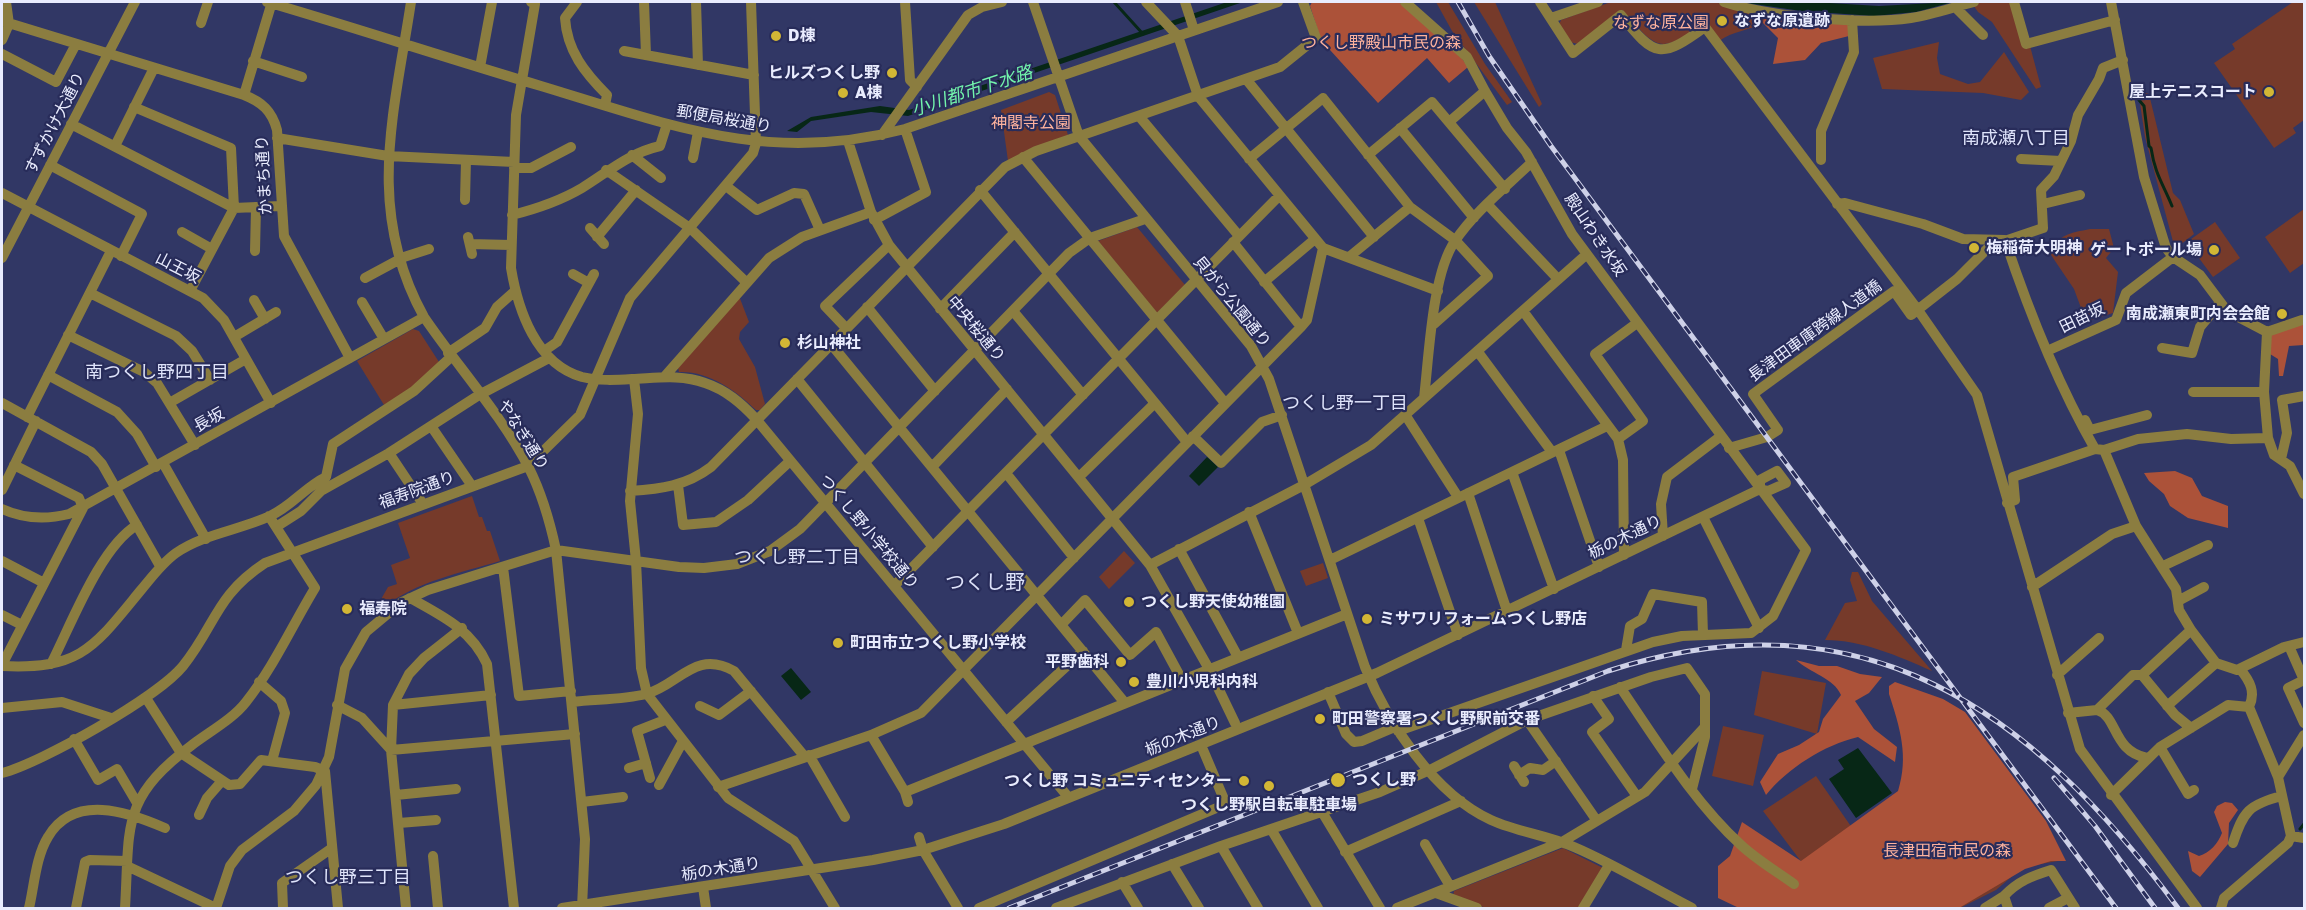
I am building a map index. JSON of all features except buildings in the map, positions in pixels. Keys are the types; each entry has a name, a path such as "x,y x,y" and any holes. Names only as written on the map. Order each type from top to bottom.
{"street":[{"path":"2,40 6,2"},
{"name":"すずかけ大通り","path":"2,258 135,2"},
{"path":"201,23 208,2"},
{"path":"244,94 270,2"},
{"name":"郵便局桜通り","path":"270,2 667,124 756,142 799,144 848,141 905,129 1178,36 1192,21 1278,2"},
{"name":"やなぎ通り","path":"411,2 388,156 389,214 399,260 412,295 424,317 528,466 547,512 556,550 582,802 585,839 582,907"},
{"path":"480,67 492,2"},
{"path":"531,2 535,4 516,114 511,268 515,291 536,340 546,355"},
{"path":"577,2 565,18 568,38 581,65 607,95 605,105"},
{"path":"644,2 646,55"},
{"path":"696,2 698,65"},
{"path":"751,2 756,142"},
{"path":"905,2 910,80 917,87"},
{"path":"967,2 968,15"},
{"path":"882,135 968,15 982,7 1002,2"},
{"name":"貝がら公園通り","path":"1033,2 1079,136 1251,346 1263,365 1282,415 1369,676 1382,707 1398,731 1461,801 1494,821 1562,842 1692,909"},
{"path":"1146,2 1178,36 1198,96 1323,248 1438,291"},
{"path":"1185,2 1192,21"},
{"path":"630,490 678,485 698,477 711,467 1005,167 1023,157 1079,136 1280,67 1316,38 1303,2"},
{"name":"殿山わき水坂","path":"1405,2 1467,57 1485,91 1532,162 1572,234 1806,550 1773,616 1759,628"},
{"path":"1540,2 1573,53 1622,15 1641,40 1654,49 1679,46 1705,27 1977,394 2080,749 2111,795 2197,909"},
{"path":"1551,18 1598,2"},
{"path":"1724,2 1764,12 1852,20 1913,18 1974,2"},
{"path":"2014,2 2026,44 2115,20"},
{"path":"2111,2 2144,177 2163,242 2173,257 2200,275 2219,304 2235,316 2267,332 2302,320"},
{"path":"1955,7 1983,35"},
{"path":"1821,160 1821,131 1854,52 1852,20"},
{"name":"かまち通り","path":"5,23 244,94 262,103 274,120 280,206 287,247 350,358"},
{"path":"2,54 56,82 76,44"},
{"path":"624,51 754,75"},
{"path":"1914,311 1957,279 1990,246 2043,228 2042,190 2054,176 2078,115 2103,68 2123,60"},
{"path":"253,61 302,77"},
{"path":"115,146 154,68"},
{"path":"1246,79 1374,237"},
{"path":"1449,122 1485,91"},
{"path":"1249,159 1323,98 1410,207 1455,240 1488,276 1434,324"},
{"path":"1368,155 1432,102 1504,189"},
{"path":"134,107 231,148 234,208 190,291"},
{"path":"1139,116 1236,239 1264,282 1301,327"},
{"path":"71,124 234,208 280,206"},
{"path":"512,215 539,208 581,188 632,155 660,146 667,124"},
{"path":"665,376 746,282 785,246 820,230 872,216 926,192 905,129"},
{"path":"1400,129 1474,218"},
{"path":"693,158 698,132"},
{"path":"277,138 388,156 466,160 531,168 571,147"},
{"name":"中央桜通り","path":"848,141 872,216 889,245 1150,565 1167,589 1206,670 1235,723"},
{"name":"福寿院通り","path":"2,775 30,763 146,698 183,666 217,610 234,588 265,563 528,466 573,424 586,405 630,298 750,159 756,142"},
{"path":"632,155 661,178"},
{"path":"1023,157 1225,403"},
{"path":"2021,159 2061,161"},
{"path":"465,200 466,160"},
{"path":"1424,398 1442,267 1455,240 1474,218 1532,162"},
{"path":"2,490 14,465 48,375 68,335 90,293 142,214 50,165"},
{"path":"606,170 690,228 746,282"},
{"path":"726,186 757,210 794,193 804,194 820,230"},
{"path":"590,228 601,241 636,190"},
{"path":"980,190 1155,403 1190,439 1221,463 1262,422 1282,415"},
{"name":"山王坂","path":"2,193 190,291 214,308 234,337 271,402"},
{"path":"2043,204 2080,195"},
{"path":"894,586 1279,196"},
{"path":"1837,204 1845,203 1923,224 1963,238 2005,240"},
{"path":"1488,205 1558,279"},
{"path":"255,251 256,207"},
{"path":"1349,257 1410,207"},
{"path":"338,909 325,771 345,669 366,632 392,608 410,597 556,550 704,568 755,559 785,542 1069,253 1090,238 1145,219"},
{"path":"182,232 212,249"},
{"path":"940,309 1015,232"},
{"path":"1264,282 1315,239"},
{"path":"2005,240 2027,305 2068,403 2099,449 2136,526 2176,589 2179,610 2191,630 2216,663 2231,670 2240,669 2289,646 2304,642"},
{"path":"470,245 511,245"},
{"path":"846,328 825,306 889,245"},
{"path":"718,787 871,735 921,713 1301,327 1307,320 1323,248"},
{"path":"365,278 399,260 429,250"},
{"path":"1150,565 1304,485 1363,451 1406,416 1587,254"},
{"name":"田苗坂","path":"2047,351 2116,320 2126,293 2173,257"},
{"path":"276,527 301,511 321,491 389,453 546,355 557,342 592,279 573,274"},
{"path":"14,465 79,498 83,508 2,666 51,664 78,656 97,643 160,566 182,549 269,516 294,503 314,483 326,477 333,444 414,391 450,355 485,328 497,307 515,291"},
{"name":"長津田車庫跨線人道橋","path":"1730,448 1778,430 1753,394 1894,291 1914,311"},
{"path":"90,293 176,336 192,351 210,380"},
{"path":"254,300 265,319"},
{"path":"362,302 384,339"},
{"path":"2162,348 2192,353 2200,327 2219,304"},
{"path":"867,307 935,391"},
{"path":"1013,311 1083,395"},
{"path":"1523,311 1618,439 1623,460 1624,555"},
{"path":"234,337 276,312"},
{"name":"長坂","path":"2,508 23,517 38,519 53,518 83,508 424,317"},
{"path":"1618,439 1642,422 1595,354 1637,323"},
{"path":"2267,332 2264,392 2268,438 2274,455 2296,475 2304,495"},
{"path":"68,335 144,372 157,383 171,402 195,445"},
{"path":"831,344 1125,703"},
{"path":"1478,352 1555,451 1599,567"},
{"name":"つくし野小学校通り","path":"546,355 571,373 596,380 665,376 703,382 721,389 737,400 756,419 1069,798"},
{"path":"171,402 246,359"},
{"path":"48,375 117,412 137,434 159,465 206,539"},
{"path":"634,379 638,414 630,490 641,668 647,694 718,787 738,807 787,835 812,870 835,909"},
{"path":"797,379 933,547"},
{"path":"932,467 1007,389"},
{"path":"2193,392 2264,392"},
{"path":"2280,459 2287,433 2282,400 2304,396"},
{"path":"2067,397 2073,399 2090,430 2147,415"},
{"path":"2,403 91,452 102,464 160,566"},
{"path":"1079,477 1155,403"},
{"path":"1406,416 1463,495 1507,611"},
{"path":"431,426 472,486"},
{"path":"1329,560 1607,426"},
{"path":"2007,503 2015,500 2013,477 2138,439 2187,434 2231,439 2268,438"},
{"path":"1663,536 1661,504 1667,477 1721,436"},
{"path":"389,453 423,504"},
{"path":"678,485 683,525 716,522 756,494 790,461"},
{"path":"1512,472 1554,589"},
{"path":"1006,473 1074,558"},
{"name":"栃の木通り","path":"562,909 812,870 923,850 1004,824 1369,676 1760,489"},
{"path":"1249,513 1298,633"},
{"path":"125,909 133,815 137,803 152,779 181,753 245,704 315,588 269,516"},
{"path":"1329,692 1346,734 1354,742 1362,741 1398,731 1653,642 1703,635 1751,633 1759,628 1702,517"},
{"path":"1418,518 1458,635"},
{"path":"51,664 106,556 121,536 137,525"},
{"path":"2032,587 2112,534 2136,526"},
{"path":"2163,566 2208,545"},
{"path":"1179,549 1238,657"},
{"path":"2,561 44,583"},
{"path":"503,567 519,696 571,690"},
{"path":"2178,601 2204,587"},
{"path":"1626,650 1630,626 1642,619 1653,594 1702,602 1703,635"},
{"path":"410,597 462,628 475,642 487,664 514,909"},
{"path":"1061,625 1085,600 1131,655 1156,632 1182,680"},
{"path":"871,735 907,797 1024,744 1347,614"},
{"path":"2,615 22,626"},
{"path":"406,909 391,750 393,705 409,674 424,658 462,628"},
{"path":"2097,710 2133,675 2142,675 2191,630"},
{"path":"2057,675 2099,638"},
{"path":"2289,646 2304,680 2288,688 2304,723"},
{"path":"1006,722 1083,651"},
{"path":"2167,706 2216,663"},
{"path":"572,702 647,694 696,667 718,664 734,671 807,756 845,817"},
{"path":"1056,909 1122,882 1322,812 1428,767 1527,720 1620,687 1687,668 1705,694 1705,737 1692,789"},
{"path":"2218,908 2224,898 2288,843 2291,836 2278,777 2249,707 2253,699 2251,686 2240,669"},
{"path":"2142,675 2167,706 2191,728"},
{"path":"259,682 284,707 285,713 272,761"},
{"path":"1620,687 1692,789 1740,844 1794,884"},
{"path":"700,706 719,715 751,691"},
{"path":"393,705 492,696"},
{"path":"1593,696 1609,719 1592,732 1635,795"},
{"path":"146,698 181,753 221,782 230,785 240,784 261,760 325,771"},
{"path":"2,708 62,702 111,718"},
{"path":"337,705 362,718 391,750"},
{"path":"2111,795 2160,747 2228,705 2249,707"},
{"path":"2068,713 2097,710 2107,715 2121,744 2134,755 2147,758"},
{"path":"665,720 637,731 646,763 655,781 683,741"},
{"path":"1527,720 1597,821"},
{"path":"1397,909 1562,842 1635,795 1646,792 1704,728"},
{"path":"391,750 575,734"},
{"path":"2278,777 2304,735"},
{"path":"74,739 98,780 117,769 137,803"},
{"path":"979,909 1226,804 1200,745"},
{"path":"2160,747 2188,794 2194,790"},
{"path":"1519,774 1530,768 1543,770 1556,761"},
{"path":"629,768 646,763"},
{"path":"76,909 85,862 90,860 128,864 216,908 230,866 242,850 294,811 325,771"},
{"path":"199,815 207,798 221,782"},
{"path":"396,795 456,789"},
{"path":"2233,843 2241,817 2248,811 2282,796"},
{"path":"582,802 624,797"},
{"path":"1345,852 1461,801"},
{"path":"29,909 45,844 54,830 81,812 91,809 133,815 165,828"},
{"path":"1322,812 1380,909"},
{"path":"399,823 436,820"},
{"path":"1271,829 1318,909"},
{"path":"2291,836 2304,838"},
{"path":"919,837 923,850 958,909"},
{"path":"1425,844 1450,886"},
{"path":"1221,846 1258,909"},
{"path":"283,909 282,883 332,848"},
{"path":"433,856 440,872 438,909"},
{"path":"1172,864 1199,909"},
{"path":"1583,909 1609,865"},
{"path":"1985,909 2027,877 2051,870 2075,909"},
{"path":"1122,882 1138,909"},
{"path":"703,887 706,909"},
{"path":"1436,893 1477,909"},
{"path":"2004,896 2008,909"},
{"path":"2049,909 2068,898"}],"green space":[{"name":"つくし野殿山市民の森","path":"1312,2 1399,2 1461,57 1468,67 1449,83 1427,58 1378,103 1321,40 1310,6"},
{"path":"1436,2 1448,2 1485,64 1512,102 1507,105 1452,31"},
{"path":"1474,2 1495,2 1542,104 1539,107"},
{"name":"なずな原公園","path":"1611,2 1715,2 1764,16 1763,23 1719,41 1705,23 1678,40 1660,43 1652,40 1622,10 1578,44 1570,42 1559,25 1561,20"},
{"path":"1971,2 2010,2 2030,46 2041,87 2036,89 1992,22 1978,12"},
{"name":"屋上テニスコート","path":"2293,2 2304,2 2304,120 2293,128 2296,133 2274,148 2214,63 2235,49 2232,44"},
{"path":"1764,16 1848,24 1849,36 1821,43 1805,60 1773,64 1778,38 1763,23"},
{"path":"1939,42 1937,58 1940,74 1968,84 1980,82 2004,52 2029,92 2021,100 1983,93 1882,89 1873,58"},
{"path":"2138,90 2149,94 2173,193 2180,200 2194,234 2175,249 2145,137"},
{"name":"神閣寺公園","path":"1049,92 1055,95 1068,135 1008,161 1001,110"},
{"path":"2304,209 2304,263 2290,273 2265,237"},
{"name":"ゲートボール場","path":"2215,222 2240,258 2213,277 2187,242"},
{"path":"1137,227 1185,285 1157,313 1098,241"},
{"path":"2090,229 2109,229 2114,248 2106,258 2118,272 2113,313 2091,320 2084,316 2074,289 2051,255 2053,248 2065,236"},
{"path":"739,296 749,322 740,332 739,339 755,367 765,404 760,410 756,410 721,383 701,375 679,372 678,368"},
{"path":"2304,322 2304,345 2289,346 2283,376 2279,376 2278,359 2270,354 2270,335"},
{"path":"413,329 419,331 439,362 411,389 384,405 357,361"},
{"path":"2175,471 2192,478 2202,496 2228,506 2228,528 2188,518 2170,506 2164,494 2149,481 2144,473"},
{"path":"472,496 479,517 482,517 487,531 490,531 500,561 424,584 383,608 380,601 388,587 397,584 391,565 410,558 398,523"},
{"path":"1124,551 1135,563 1109,589 1099,577"},
{"path":"1323,563 1328,578 1306,586 1300,571"},
{"path":"1852,572 1858,572 1872,601 1932,671 1866,646 1825,640 1845,603 1857,601 1850,580"},
{"path":"1796,660 1819,666 1837,666 1860,674 1882,677 1869,693 1855,701 1874,729 1897,747 1895,762 1858,737 1832,746 1808,759 1785,776 1766,795 1760,782 1778,754 1799,745 1819,732 1823,719 1841,695 1833,684"},
{"path":"1762,671 1826,683 1817,734 1754,715"},
{"name":"長津田宿市民の森","path":"1895,682 1943,699 1965,712 2046,821 2066,861 2051,861 2025,869 1959,908 1739,908 1718,898 1718,866 1730,856 1742,822 1801,861 1898,791 1903,766 1902,742 1889,694 1889,686"},
{"path":"1723,726 1764,735 1753,786 1712,776"},
{"path":"1816,776 1857,835 2058,861 2023,867 1996,890 1960,908 1772,908 1803,864 1763,811"},
{"path":"2225,802 2232,803 2238,810 2229,823 2228,844 2200,877 2192,871 2188,851 2199,856 2207,853 2216,844 2222,833 2214,812 2217,806"},
{"path":"1563,848 1603,868 1579,908 1486,908 1453,896 1454,891"}],"water":[{"name":"小川都市下水路","path":"1227,2 1243,2 908,116 871,112 811,121 797,132 787,131 811,117 880,106 909,110"},
{"path":"1740,2 1813,2 1879,6 1953,2 1916,12 1874,16 1801,11"},
{"path":"1207,457 1218,467 1199,486 1189,476"},
{"path":"791,668 811,692 801,700 781,676"},
{"path":"1858,748 1892,793 1856,818 1829,779 1844,769 1838,760"}],"waterway":[{"path":"1114,2 1143,34"},
{"path":"2139,100 2144,106 2149,146 2159,178 2172,206"},
{"path":"2300,829 2304,824"}],"railway":[{"path":"1458,2 1489,56 1551,146 2116,908"},
{"path":"1009,908 1608,671 1700,649 1784,645 1862,657 1934,684 2000,724 2063,775 2122,837 2178,908"},
{"path":"2054,778 2095,826 2155,908"}],"place":[{"name":"なずな原遺跡","path":"1722,21"},
{"name":"D棟","path":"776,36"},
{"name":"ヒルズつくし野","path":"892,73"},
{"name":"屋上テニスコート","path":"2269,92"},
{"name":"A棟","path":"843,93"},
{"name":"梅稲荷大明神","path":"1974,248"},
{"name":"ゲートボール場","path":"2214,250"},
{"name":"南成瀬東町内会会館","path":"2282,314"},
{"name":"杉山神社","path":"785,343"},
{"name":"つくし野天使幼稚園","path":"1129,602"},
{"name":"福寿院","path":"347,609"},
{"name":"ミサワリフォームつくし野店","path":"1367,619"},
{"name":"町田市立つくし野小学校","path":"838,643"},
{"name":"平野歯科","path":"1121,662"},
{"name":"豊川小児科内科","path":"1134,682"},
{"name":"町田警察署つくし野駅前交番","path":"1320,719"},
{"name":"つくし野","path":"1338,780"},
{"name":"つくし野 コミュニティセンター","path":"1244,781"},
{"name":"つくし野駅自転車駐車場","path":"1269,786"}],"district":[{"name":"南成瀬八丁目","path":"2016,138"},
{"name":"南つくし野四丁目","path":"157,372"},
{"name":"つくし野一丁目","path":"1345,403"},
{"name":"つくし野二丁目","path":"797,557"},
{"name":"つくし野","path":"985,583"},
{"name":"つくし野三丁目","path":"348,877"}]}
